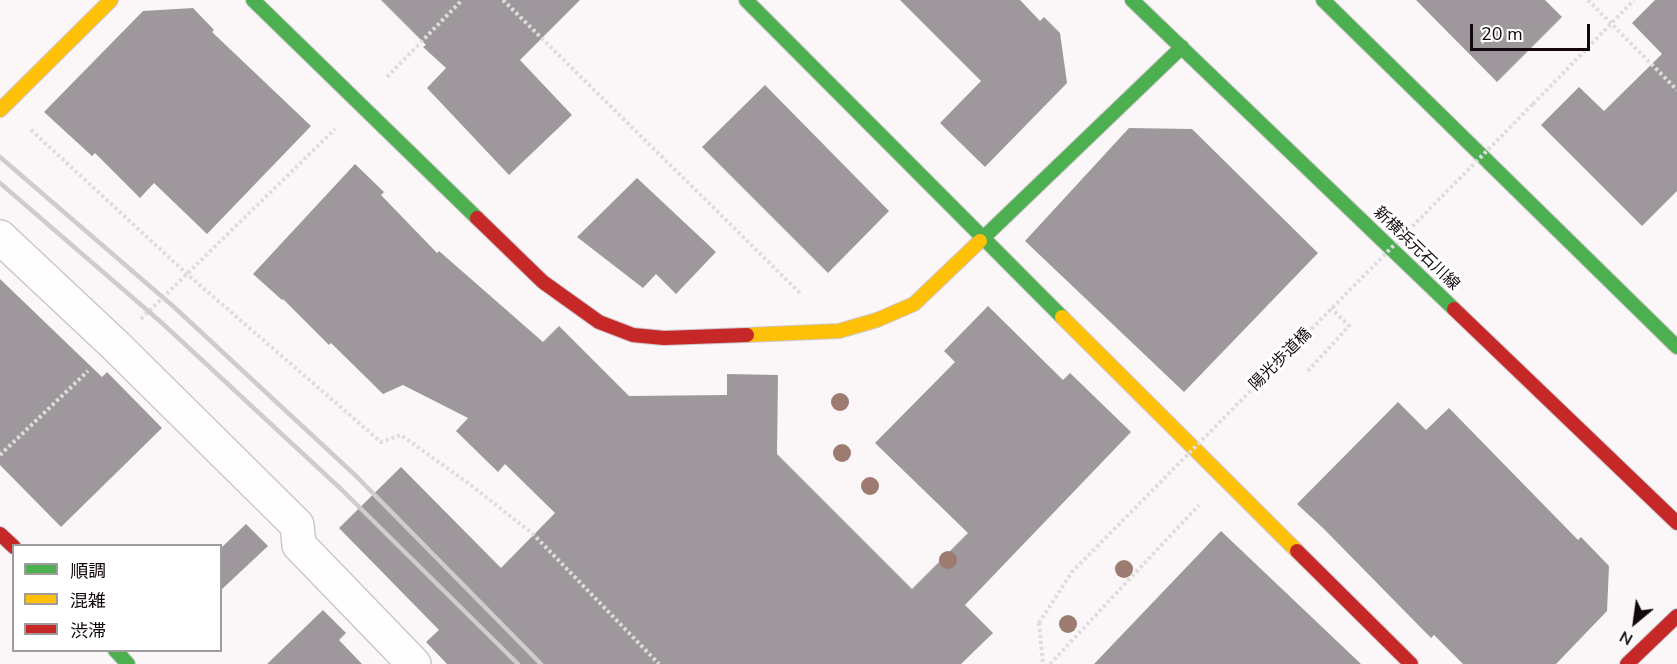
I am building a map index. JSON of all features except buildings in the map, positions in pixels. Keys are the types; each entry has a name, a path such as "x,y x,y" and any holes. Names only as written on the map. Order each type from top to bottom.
{"street":[{"path":"2,108 111,0"},
{"path":"253,0 543,282 599,322 633,335 664,338 839,331 877,320 914,304 1182,47"},
{"path":"746,0 1411,664"},
{"name":"新横浜元石川線","path":"1132,0 1677,523"},
{"path":"1323,0 1677,347"},
{"path":"0,237 115,345 297,525 299,545 414,664"},
{"path":"0,534 12,545"},
{"path":"1627,664 1677,616"},
{"path":"116,652 128,664"}],"path":[{"path":"187,274 462,0"},
{"path":"503,0 839,331"},
{"path":"1588,0 1677,90"},
{"name":"陽光歩道橋","path":"1043,664 1039,623 1072,573 1634,0"},
{"path":"2,108 187,274 381,442 401,435 468,483 533,534 659,664"},
{"path":"1308,371 1349,326 1331,308"},
{"path":"1050,664 1206,499"}],"railway":[{"path":"0,157 174,307 356,476 541,664"},
{"path":"0,183 162,323 342,490 518,664"}],"traffic: fast":[{"path":"253,0 477,218"},
{"path":"746,0 1062,317"},
{"path":"1132,0 1454,309"},
{"path":"1323,0 1677,347"},
{"path":"980,241 1182,47"},
{"path":"117,652 128,664"}],"traffic: slow":[{"path":"0,110 111,0"},
{"path":"747,335 839,331 877,320 914,304 980,241"},
{"path":"1062,317 1297,551"}],"traffic: jam":[{"path":"477,218 543,282 599,322 633,335 664,338 747,335"},
{"path":"1454,309 1677,523"},
{"path":"0,534 12,545"},
{"path":"1297,551 1411,664"},
{"path":"1627,664 1677,616"}]}
